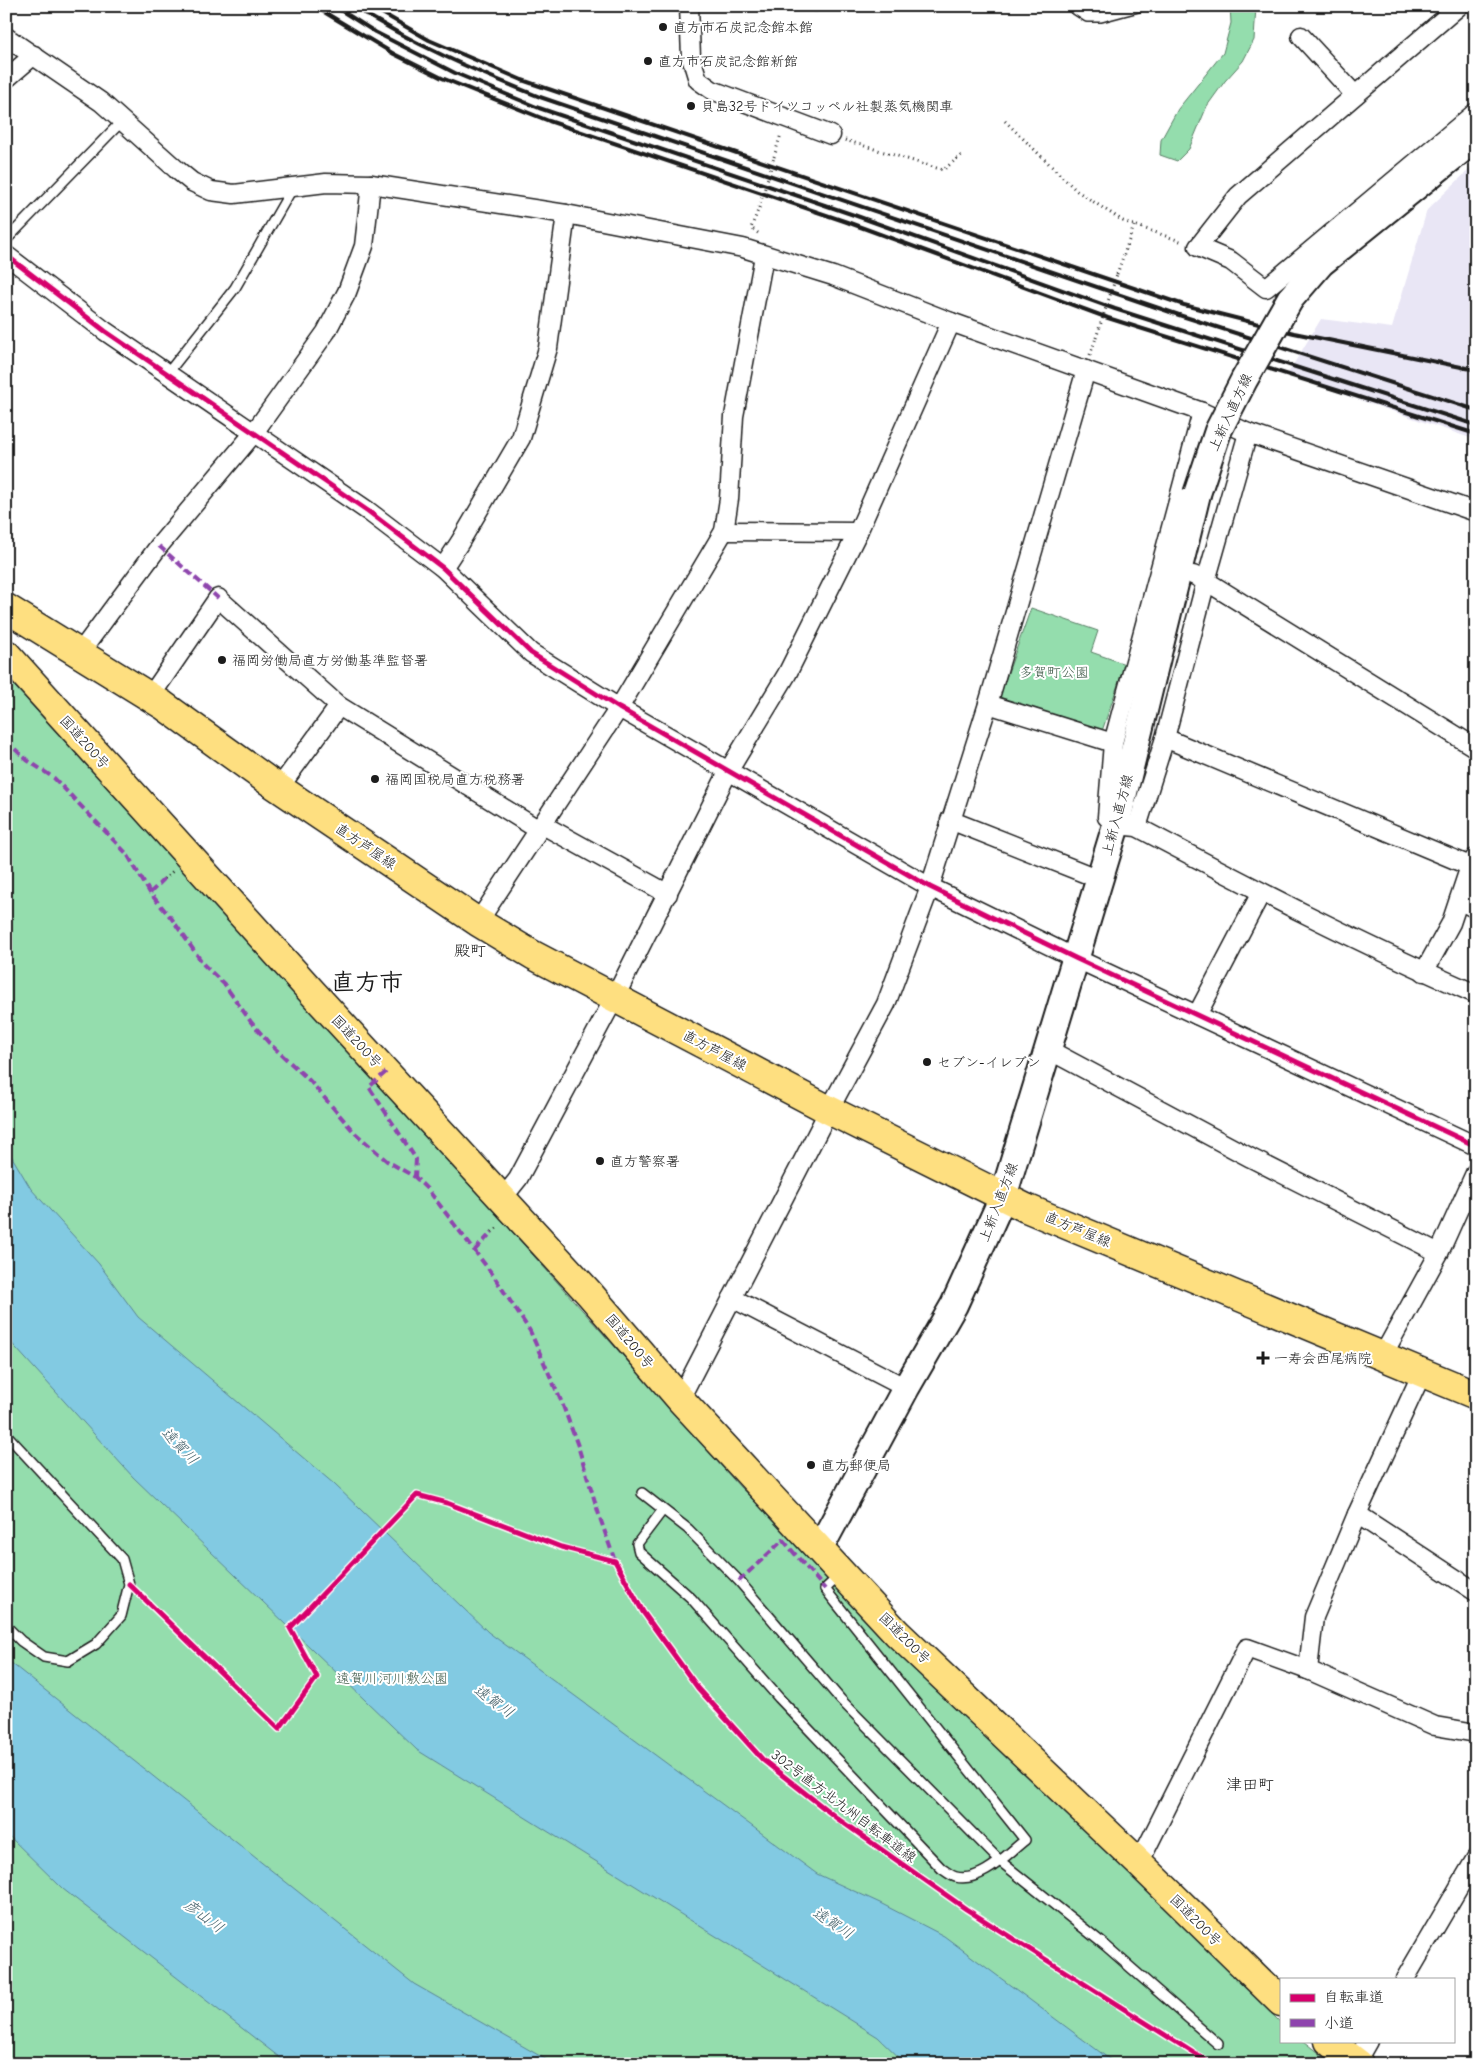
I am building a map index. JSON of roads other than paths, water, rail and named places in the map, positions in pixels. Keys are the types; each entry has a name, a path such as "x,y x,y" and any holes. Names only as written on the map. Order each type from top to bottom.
{"main road":[{"name":"上新入直方線","path":"820,1548 906,1388 954,1305 1003,1197 1100,879 1126,826 1197,494 1218,431 1244,380 1290,299 1321,262 1476,138"},
{"name":"直方芦屋線","path":"6,608 150,698 278,788 478,922 533,955 829,1110 1003,1197 1269,1310 1383,1355 1476,1395"},
{"name":"国道200号","path":"6,654 589,1292 680,1399 897,1633 1139,1863 1280,2001"},
{"path":"1331,2042 1361,2056"}],"street":[{"path":"689,6 690,57 698,80 712,90 830,135"},
{"path":"1459,6 1238,196 1198,247 1231,261 1266,288 1476,112"},
{"path":"1301,36 1355,95"},
{"path":"6,37 101,102 192,182 211,191 234,194 326,183 371,184 566,214 744,248 764,256 833,276 951,322 1202,412 1248,434 1476,512"},
{"path":"6,79 34,55"},
{"path":"79,654 159,546 253,434 326,332 347,292 364,246 371,184"},
{"path":"442,568 460,542 521,438 548,348 566,214"},
{"path":"6,254 105,331 368,511 442,568 531,654 619,708 930,886 1075,958 1476,1146"},
{"path":"478,922 619,708 724,531 729,499 734,416 764,256"},
{"path":"502,1199 518,1179 616,997 729,770 788,674 858,532 951,322"},
{"path":"680,1399 829,1110 886,1004 930,886 988,704 1086,370"},
{"path":"1202,412 1113,743 1107,816 1424,972 1476,994"},
{"path":"1126,826 1165,738 1200,578 1248,434"},
{"path":"724,531 858,532"},
{"path":"1200,578 1476,748"},
{"path":"150,698 218,598 339,706 541,828 668,894"},
{"path":"988,704 1113,743"},
{"path":"278,788 339,706"},
{"path":"1165,738 1473,862 1451,923 1424,972"},
{"path":"950,820 1100,879"},
{"path":"1197,1015 1261,893"},
{"path":"1459,900 1476,909"},
{"path":"1049,1050 1251,1158 1439,1253"},
{"path":"1383,1355 1439,1253 1476,1172"},
{"path":"732,1298 906,1388"},
{"path":"1308,1670 1314,1617 1357,1514 1422,1373"},
{"path":"1357,1514 1476,1592"},
{"path":"1139,1863 1246,1648 1308,1670 1434,1726 1476,1733"},
{"path":"1406,1978 1476,1858"}],"lane":[{"path":"1070,6 1087,17 1101,17 1142,6"},
{"path":"6,240 123,120"},
{"path":"167,374 235,288 294,187"},
{"path":"6,1434 122,1559 130,1584 121,1616 96,1644 68,1661 44,1657 21,1641 6,1626"},
{"path":"642,1493 662,1511 688,1529 739,1581 840,1700 1000,1860 1106,1946 1218,2044"},
{"path":"662,1511 637,1544 639,1552 691,1598 780,1698 935,1862 955,1877 970,1877 984,1871 1025,1840 825,1589 843,1573"}],"water":[{"name":"遠賀川","path":"6,1147 31,1189 99,1264 138,1317 334,1484 488,1632 817,1874 880,1903 944,1936 1116,2064 906,2064 878,2037 417,1750 133,1477 6,1337"},
{"name":"彦山川","path":"6,1659 414,1984 554,2064 288,2064 63,1889 6,1833"}],"railway":[{"path":"314,6 394,54 442,78 549,121 847,222 1108,318 1476,434"},
{"path":"334,6 375,32 455,73 539,108 854,215 1115,309 1476,425"},
{"path":"353,6 398,33 444,56 540,97 1182,316 1476,410"},
{"path":"370,6 429,40 522,80 1184,305 1294,333 1476,370"}],"place":[{"name":"直方市石炭記念館本館","path":"663,27"},
{"name":"直方市石炭記念館新館","path":"648,61"},
{"name":"貝島32号ドイツコッペル社製蒸気機関車","path":"691,106"},
{"name":"福岡労働局直方労働基準監督署","path":"222,660"},
{"name":"福岡国税局直方税務署","path":"375,779"},
{"name":"セブン-イレブン","path":"927,1062"},
{"name":"直方警察署","path":"600,1161"},
{"name":"一寿会西尾病院","path":"1263,1358"},
{"name":"直方郵便局","path":"811,1465"}],"district":[{"name":"殿町","path":"470,950"},
{"name":"直方市","path":"367,982"},
{"name":"津田町","path":"1250,1784"}],"park label":[{"name":"多賀町公園","path":"1054,672"},
{"name":"遠賀川河川敷公園","path":"392,1678"}]}
